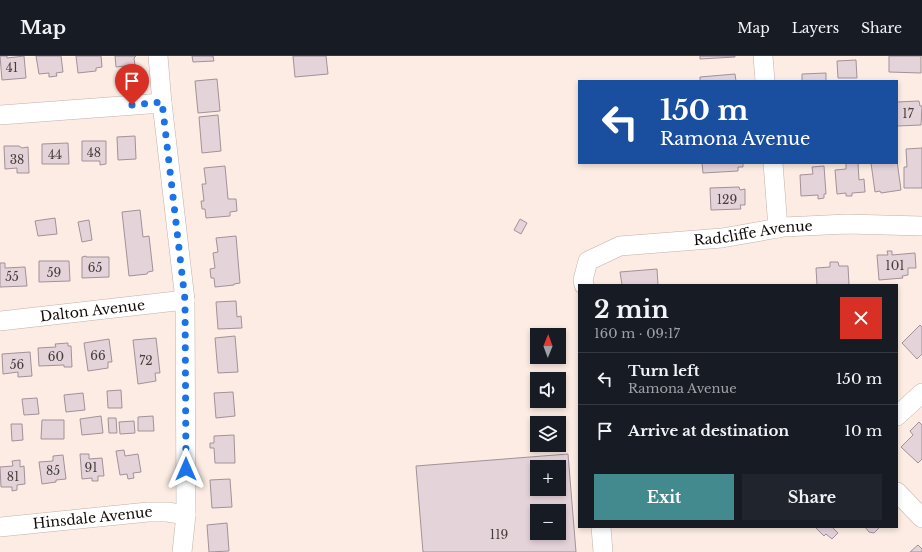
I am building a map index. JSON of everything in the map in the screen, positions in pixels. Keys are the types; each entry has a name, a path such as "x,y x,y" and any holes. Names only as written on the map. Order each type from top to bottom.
{"street":[{"path":"158,56 185,300 186,516 182,552"},
{"path":"763,56 765,80"},
{"path":"0,115 162,102"},
{"path":"773,164 778,228"},
{"name":"Radcliffe Avenue","path":"584,284 583,280 588,261 620,246 722,238 778,228 802,226 847,224 922,226"},
{"name":"Dalton Avenue","path":"0,321 185,300"},
{"path":"898,415 922,393"},
{"path":"898,493 922,518"},
{"name":"Hinsdale Avenue","path":"0,527 148,512 168,512 186,516"},
{"path":"601,528 603,552"}],"building":[{"path":"0,56 7,56 7,58 24,56 26,78 2,80"},
{"path":"36,56 61,56 63,72 56,73 57,76 49,77 49,73 39,74"},
{"path":"76,56 101,56 102,67 96,68 96,71 78,73"},
{"path":"115,56 136,56 134,58 135,65 116,67"},
{"path":"192,56 213,56 214,61 193,62"},
{"path":"293,56 326,56 328,74 295,77"},
{"path":"700,56 735,56 735,57 700,59"},
{"path":"889,56 921,56 921,73 889,72"},
{"path":"856,60 857,78 838,78 837,61"},
{"path":"826,73 826,80 802,80 802,74"},
{"path":"735,74 736,80 700,80 700,77"},
{"path":"217,79 220,111 198,113 195,81"},
{"path":"919,101 920,106 922,106 921,125 898,126 898,102"},
{"path":"218,115 221,151 202,153 199,117"},
{"path":"135,136 136,159 118,160 117,137"},
{"path":"82,141 106,141 106,164 100,165 100,161 82,161"},
{"path":"68,143 69,164 42,164 42,144"},
{"path":"4,146 19,146 22,148 28,147 29,173 17,173 17,168 5,169"},
{"path":"922,148 922,188 904,188 904,167 907,167 906,149"},
{"path":"702,164 743,164 743,167 738,167 738,171 703,173"},
{"path":"846,164 858,164 859,180 864,179 865,192 852,193 852,196 846,196 846,193 837,194 835,170 846,169"},
{"path":"871,164 897,164 901,190 881,193 880,191 875,192"},
{"path":"225,166 228,199 236,199 237,211 230,212 230,216 206,218 205,209 202,209 201,201 204,201 202,184 206,184 204,168"},
{"path":"824,166 826,194 824,194 824,198 818,199 818,195 801,196 800,175 813,174 812,167"},
{"path":"739,187 740,190 745,189 745,205 740,205 741,209 711,210 710,188"},
{"path":"140,210 143,237 149,236 153,271 148,272 147,274 129,276 122,212"},
{"path":"55,218 57,234 38,236 35,221"},
{"path":"520,219 527,223 521,234 514,230"},
{"path":"89,220 92,240 82,242 78,222"},
{"path":"236,236 240,283 215,287 214,278 211,278 210,269 215,268 213,253 218,252 216,238"},
{"path":"887,251 892,251 892,255 915,253 916,268 908,268 908,275 902,276 903,278 879,280 877,255 888,255"},
{"path":"82,257 109,257 109,277 82,278"},
{"path":"39,261 69,261 70,281 39,282"},
{"path":"830,262 838,262 839,266 848,266 849,284 817,284 816,268 830,267"},
{"path":"0,263 5,263 5,268 25,267 27,286 0,287"},
{"path":"657,269 658,284 622,284 620,272"},
{"path":"236,301 237,317 241,316 242,328 218,329 216,302"},
{"path":"920,325 922,327 922,354 917,359 902,343"},
{"path":"235,336 238,372 218,373 215,338"},
{"path":"156,338 160,373 155,373 156,381 138,384 133,340"},
{"path":"109,339 112,362 108,362 108,368 88,371 84,343"},
{"path":"68,343 68,346 71,346 72,367 64,367 64,365 39,366 38,348 56,347 55,344"},
{"path":"30,352 32,376 18,377 18,372 3,374 2,354"},
{"path":"121,390 122,408 108,408 107,391"},
{"path":"233,392 235,416 216,418 214,393"},
{"path":"83,393 85,410 66,412 64,395"},
{"path":"37,398 39,414 24,415 22,399"},
{"path":"101,416 103,433 82,435 80,419"},
{"path":"153,416 154,431 138,431 138,417"},
{"path":"108,418 116,418 117,433 109,433"},
{"path":"42,420 64,420 64,439 41,439"},
{"path":"134,421 135,433 120,434 119,422"},
{"path":"919,422 922,425 922,459 918,463 901,447 913,435 910,431"},
{"path":"11,424 22,424 23,440 12,441"},
{"path":"234,435 235,463 215,463 214,448 210,448 210,443 214,443 214,436"},
{"path":"124,450 125,456 138,454 141,472 133,473 134,478 128,479 127,474 120,475 116,451"},
{"path":"80,454 89,454 89,459 102,458 104,476 98,476 98,481 92,481 92,478 82,479"},
{"path":"568,454 576,552 423,552 416,466"},
{"path":"63,455 66,479 42,484 39,462 53,461 53,456"},
{"path":"20,460 20,467 24,466 25,484 17,485 17,490 12,491 12,487 1,487 0,467 13,466 12,461"},
{"path":"230,479 232,507 212,508 210,480"},
{"path":"227,523 229,551 209,552 207,525"},
{"path":"816,528 833,528 838,533 832,539 826,534 824,536"},
{"path":"866,528 879,528 874,533 869,532"},
{"path":"918,545 922,549 922,552 910,552"}],"route":[{"path":"132,105 162,102 185,300 186,469"}]}
